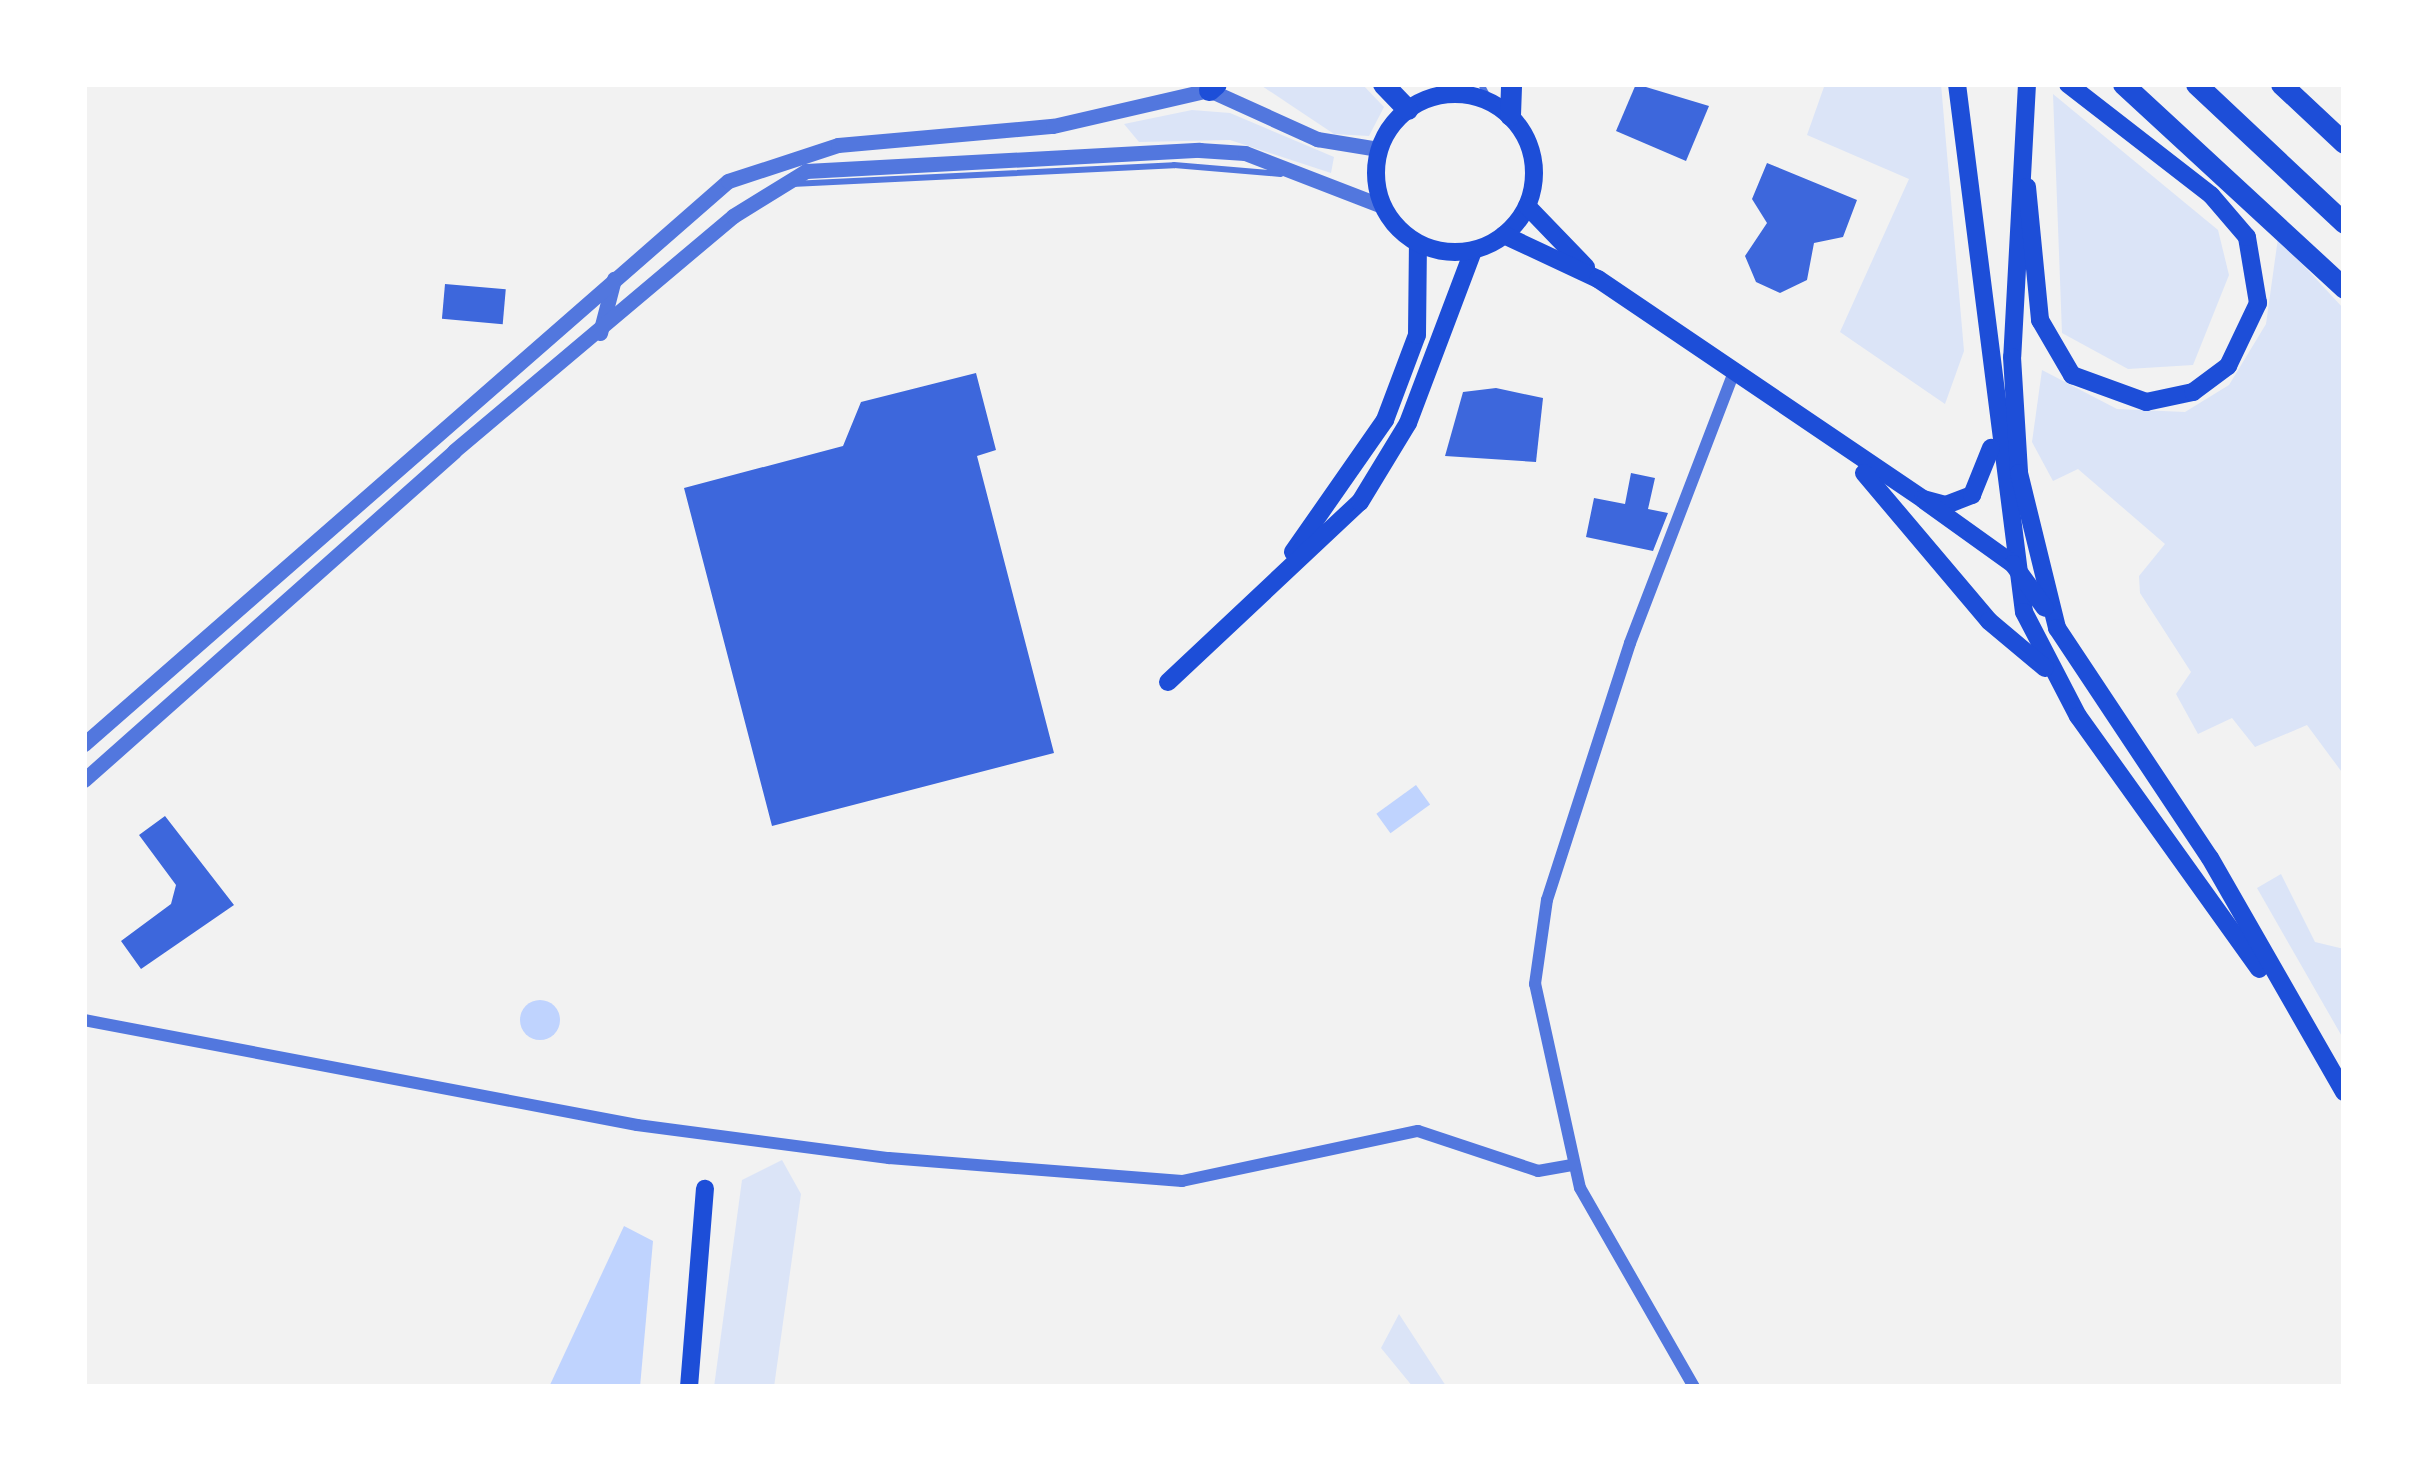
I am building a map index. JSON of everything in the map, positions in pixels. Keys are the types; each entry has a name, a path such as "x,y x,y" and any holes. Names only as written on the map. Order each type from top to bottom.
{"highway":[{"path":"1383,84 1420,98"},
{"path":"1510,115 1511,84"},
{"path":"2123,84 2344,288"},
{"path":"2196,84 2344,223"},
{"path":"2281,84 2344,143"}],"main road":[{"path":"1957,84 1991,411 2013,564 2049,671"},
{"path":"2027,84 2027,243 2055,355 2082,383 2126,400 2205,385 2253,322 2258,274 2246,237 2068,84"},
{"path":"1486,93 1510,115 1533,158 1527,206 1504,235 1473,250 1418,244 1382,206 1378,149 1420,98 1486,93"},
{"path":"2026,118 2012,241 2014,401 2030,533 2057,628"},
{"path":"1527,206 1598,279"},
{"path":"1504,235 1598,279 1849,457 1923,499 2013,564 2210,858 2302,1029"},
{"path":"1264,590 1385,420 1417,334 1418,244"},
{"path":"1168,682 1387,463 1473,250"},
{"path":"1923,499 1960,502 1984,479 1991,411"},
{"path":"1849,457 1989,621 2049,671 2344,1092"},
{"path":"689,1387 705,1189"}],"street":[{"path":"84,744 704,197 787,155 1052,126 1213,87 1317,139 1378,149"},
{"path":"84,780 733,216 788,184 843,165 1162,150 1245,153 1382,206"},
{"path":"600,333 614,279"},
{"path":"1694,1387 1573,1165 1538,1019 1538,942 1630,643 1733,374"},
{"path":"84,1020 637,1125 1181,1181 1269,1170 1382,1132 1451,1138 1538,1171 1573,1165"}],"shaded area":[{"path":"1259,84 1362,84 1384,107 1369,136 1334,134"},
{"path":"1825,84 1941,84 1964,351 1945,404 1840,332 1909,179 1807,135"},
{"path":"2053,94 2218,230 2229,275 2193,365 2128,369 2062,333"},
{"path":"1192,110 1230,113 1334,157 1331,173 1230,140 1139,142 1124,124"},
{"path":"2278,238 2344,309 2344,775 2307,725 2255,747 2232,718 2198,734 2176,694 2191,672 2140,593 2139,576 2165,544 2078,469 2053,481 2032,442 2042,370 2117,409 2185,412 2229,385 2266,324"},
{"path":"2281,874 2315,942 2344,949 2344,1040 2257,888"},
{"path":"782,1160 801,1194 774,1387 714,1387 742,1180"},
{"path":"1399,1314 1447,1387 1413,1387 1381,1348"}],"water":[{"path":"1416,785 1430,804 1390,833 1376,814"},
{"path":"540,1000 554,1006 560,1020 554,1034 540,1040 526,1034 520,1020 526,1006"},
{"path":"624,1226 653,1241 640,1387 549,1387"}],"building":[{"path":"1636,84 1709,106 1686,161 1616,131"},
{"path":"1767,163 1857,200 1843,237 1814,243 1807,280 1780,293 1756,282 1745,256 1767,223 1752,199"},
{"path":"445,284 506,289 503,324 442,319"},
{"path":"976,373 996,450 977,456 1054,753 772,826 684,488 843,446 861,402"},
{"path":"1496,388 1543,398 1536,462 1445,456 1463,392"},
{"path":"1631,473 1655,478 1648,509 1668,513 1653,551 1586,537 1594,498 1625,504"},
{"path":"165,816 234,905 141,969 121,941 171,904 176,885 139,835"}]}
